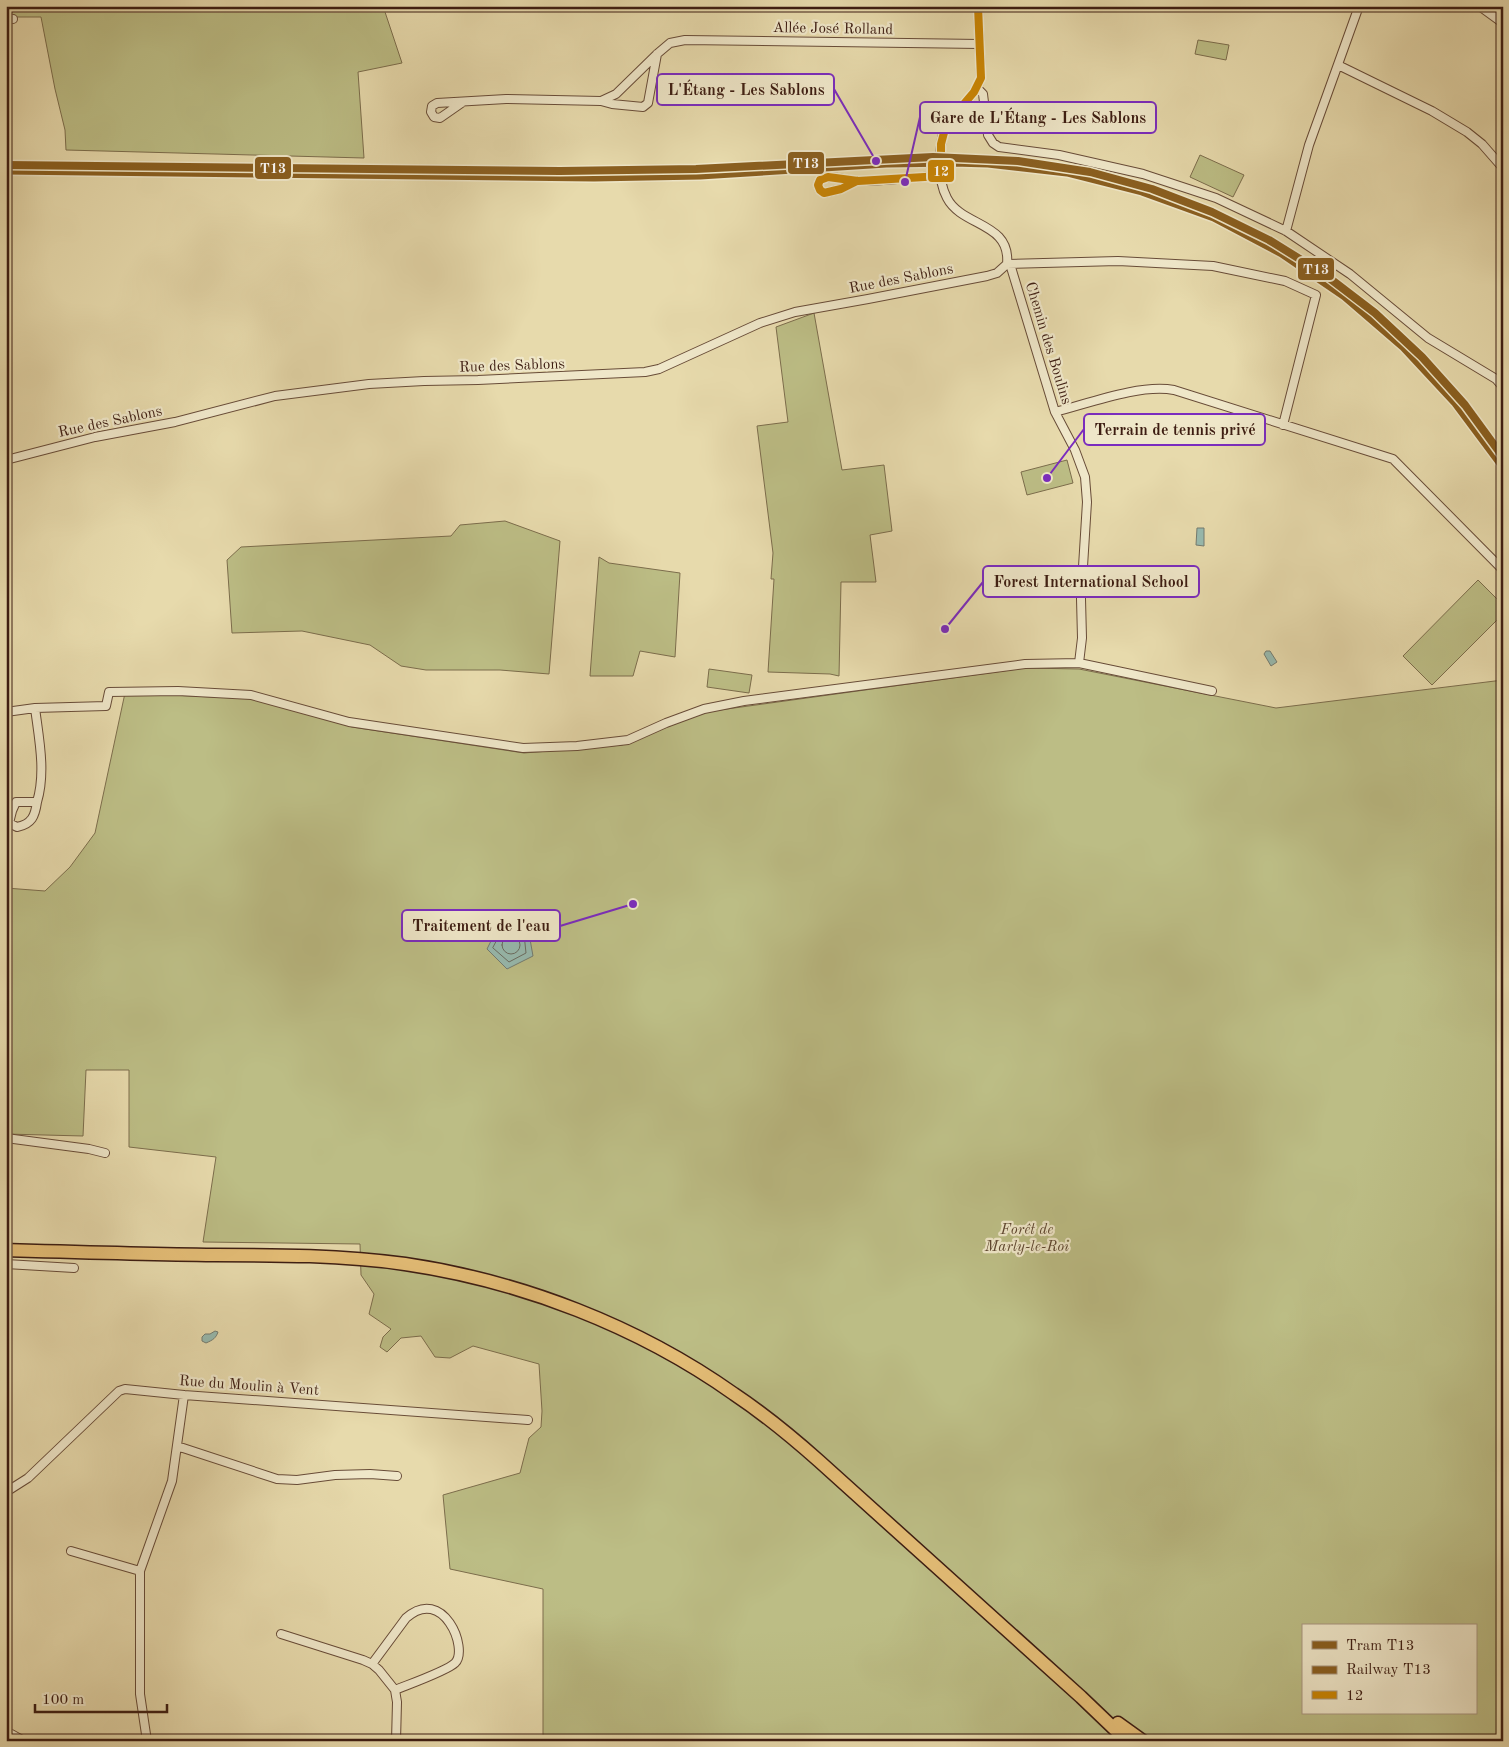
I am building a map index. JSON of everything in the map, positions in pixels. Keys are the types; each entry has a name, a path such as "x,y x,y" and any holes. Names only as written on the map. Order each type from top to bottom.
{"main road":[{"path":"6,1250 314,1256 380,1261 436,1269 503,1285 584,1314 673,1356 759,1412 819,1461 1081,1697 1127,1741"},
{"path":"1081,1697 1143,1741"}],"street":[{"path":"857,182 940,176 942,137 946,126 977,88 981,78 978,6"},
{"path":"1286,231 1309,145 1359,6"},
{"path":"1481,6 1503,22"},
{"name":"Allée José Rolland","path":"657,54 670,44 685,40 980,44"},
{"path":"601,101 616,94 657,54"},
{"path":"463,102 506,99 601,101 643,107 648,102 657,54"},
{"path":"1338,64 1432,111 1466,132 1482,144 1503,168"},
{"path":"977,88 983,94 988,135 993,143 999,147 1059,155 1143,174 1216,198 1286,231 1350,274 1428,338 1496,379 1503,387"},
{"name":"Chemin des Boulins","path":"940,176 946,198 953,206 962,214 994,232 1003,240 1055,412 1075,450 1085,478 1087,502 1081,599 1082,638 1079,663"},
{"path":"1009,264 1118,261 1213,266 1285,281 1316,295 1283,425"},
{"name":"Rue des Sablons","path":"6,460 96,437 175,422 275,396 370,384 645,372 659,369 760,324 795,312 868,300 987,276 997,273 1009,264"},
{"path":"1055,412 1141,390 1164,388 1393,459 1503,570"},
{"path":"6,712 35,708 106,706 109,692 251,695 349,722 523,748 577,746 628,740 704,709 744,701 1025,664 1079,663 1212,691"},
{"path":"35,708 41,755 41,790 37,802"},
{"path":"6,1138 89,1148 105,1153"},
{"path":"6,1264 74,1268"},
{"name":"Rue du Moulin à Vent","path":"6,1492 28,1478 119,1392 132,1388 184,1395 528,1420"},
{"path":"147,1741 140,1694 140,1571 172,1481 184,1395"},
{"path":"176,1447 277,1479 297,1480 335,1474 397,1476"},
{"path":"71,1551 140,1571"},
{"path":"372,1664 410,1614 419,1609 433,1609 447,1618 459,1648 460,1654 458,1658 450,1666 395,1690"},
{"path":"281,1634 372,1664 395,1690 397,1702 396,1741"},
{"path":"6,1731 24,1741"}],"green space":[{"path":"6,6 383,6 402,63 358,72 364,158 66,150 65,130 41,17 6,17"},
{"path":"1198,40 1229,45 1226,60 1195,54"},
{"path":"1200,155 1244,175 1233,197 1190,177"},
{"path":"814,313 842,470 884,465 892,531 870,535 876,582 841,582 839,676 768,672 774,579 771,579 773,553 757,426 788,422 776,327"},
{"path":"1067,460 1073,483 1027,495 1021,472"},
{"path":"505,521 560,541 549,674 500,670 426,670 401,666 370,645 302,631 232,633 227,560 241,547 451,536 460,525"},
{"path":"599,557 609,563 680,573 675,657 640,651 633,676 590,676"},
{"path":"1478,580 1503,605 1503,614 1432,685 1403,656"},
{"name":"Forêt de Marly-le-Roi","path":"1025,668 1079,669 1276,708 1503,680 1503,1741 543,1741 543,1589 450,1569 443,1495 520,1473 529,1438 541,1427 542,1411 539,1364 473,1346 450,1358 435,1357 421,1336 401,1338 387,1352 380,1347 383,1337 391,1329 369,1314 374,1294 361,1275 360,1244 203,1242 216,1157 129,1147 129,1070 86,1070 83,1136 6,1134 6,888 45,891 70,867 95,833 125,693 257,699 352,727 524,753 622,745 705,712"},
{"path":"709,669 752,675 749,693 707,687"}],"water":[{"path":"1197,528 1204,528 1204,546 1196,545"},
{"path":"1266,651 1270,651 1277,662 1271,666 1264,654"},
{"path":"500,923 528,928 533,956 507,969 487,949"},
{"path":"218,1332 214,1339 206,1343 202,1341 202,1337 205,1334"}],"tram line":[{"name":"T13","path":"6,165 560,171 696,169 933,157 1018,161 1090,172 1152,189 1212,212 1269,240 1324,274 1375,313 1422,357 1465,405 1503,457"}],"rail line":[{"name":"T13","path":"6,170 594,177 700,175 886,163 954,162 988,163 1067,172 1142,191 1214,217 1282,253 1345,296 1403,346 1456,403 1503,466"}],"transit line":[{"name":"12","path":"857,181 841,189 824,193 818,185 820,180 828,177 858,181 941,176 941,144 946,125 974,92 981,78 978,6"}],"place":[{"name":"L'Étang - Les Sablons","path":"876,161"},
{"name":"Gare de L'Étang - Les Sablons","path":"905,182"},
{"name":"Terrain de tennis privé","path":"1047,478"},
{"name":"Forest International School","path":"945,629"},
{"name":"Traitement de l'eau","path":"633,904"}]}
